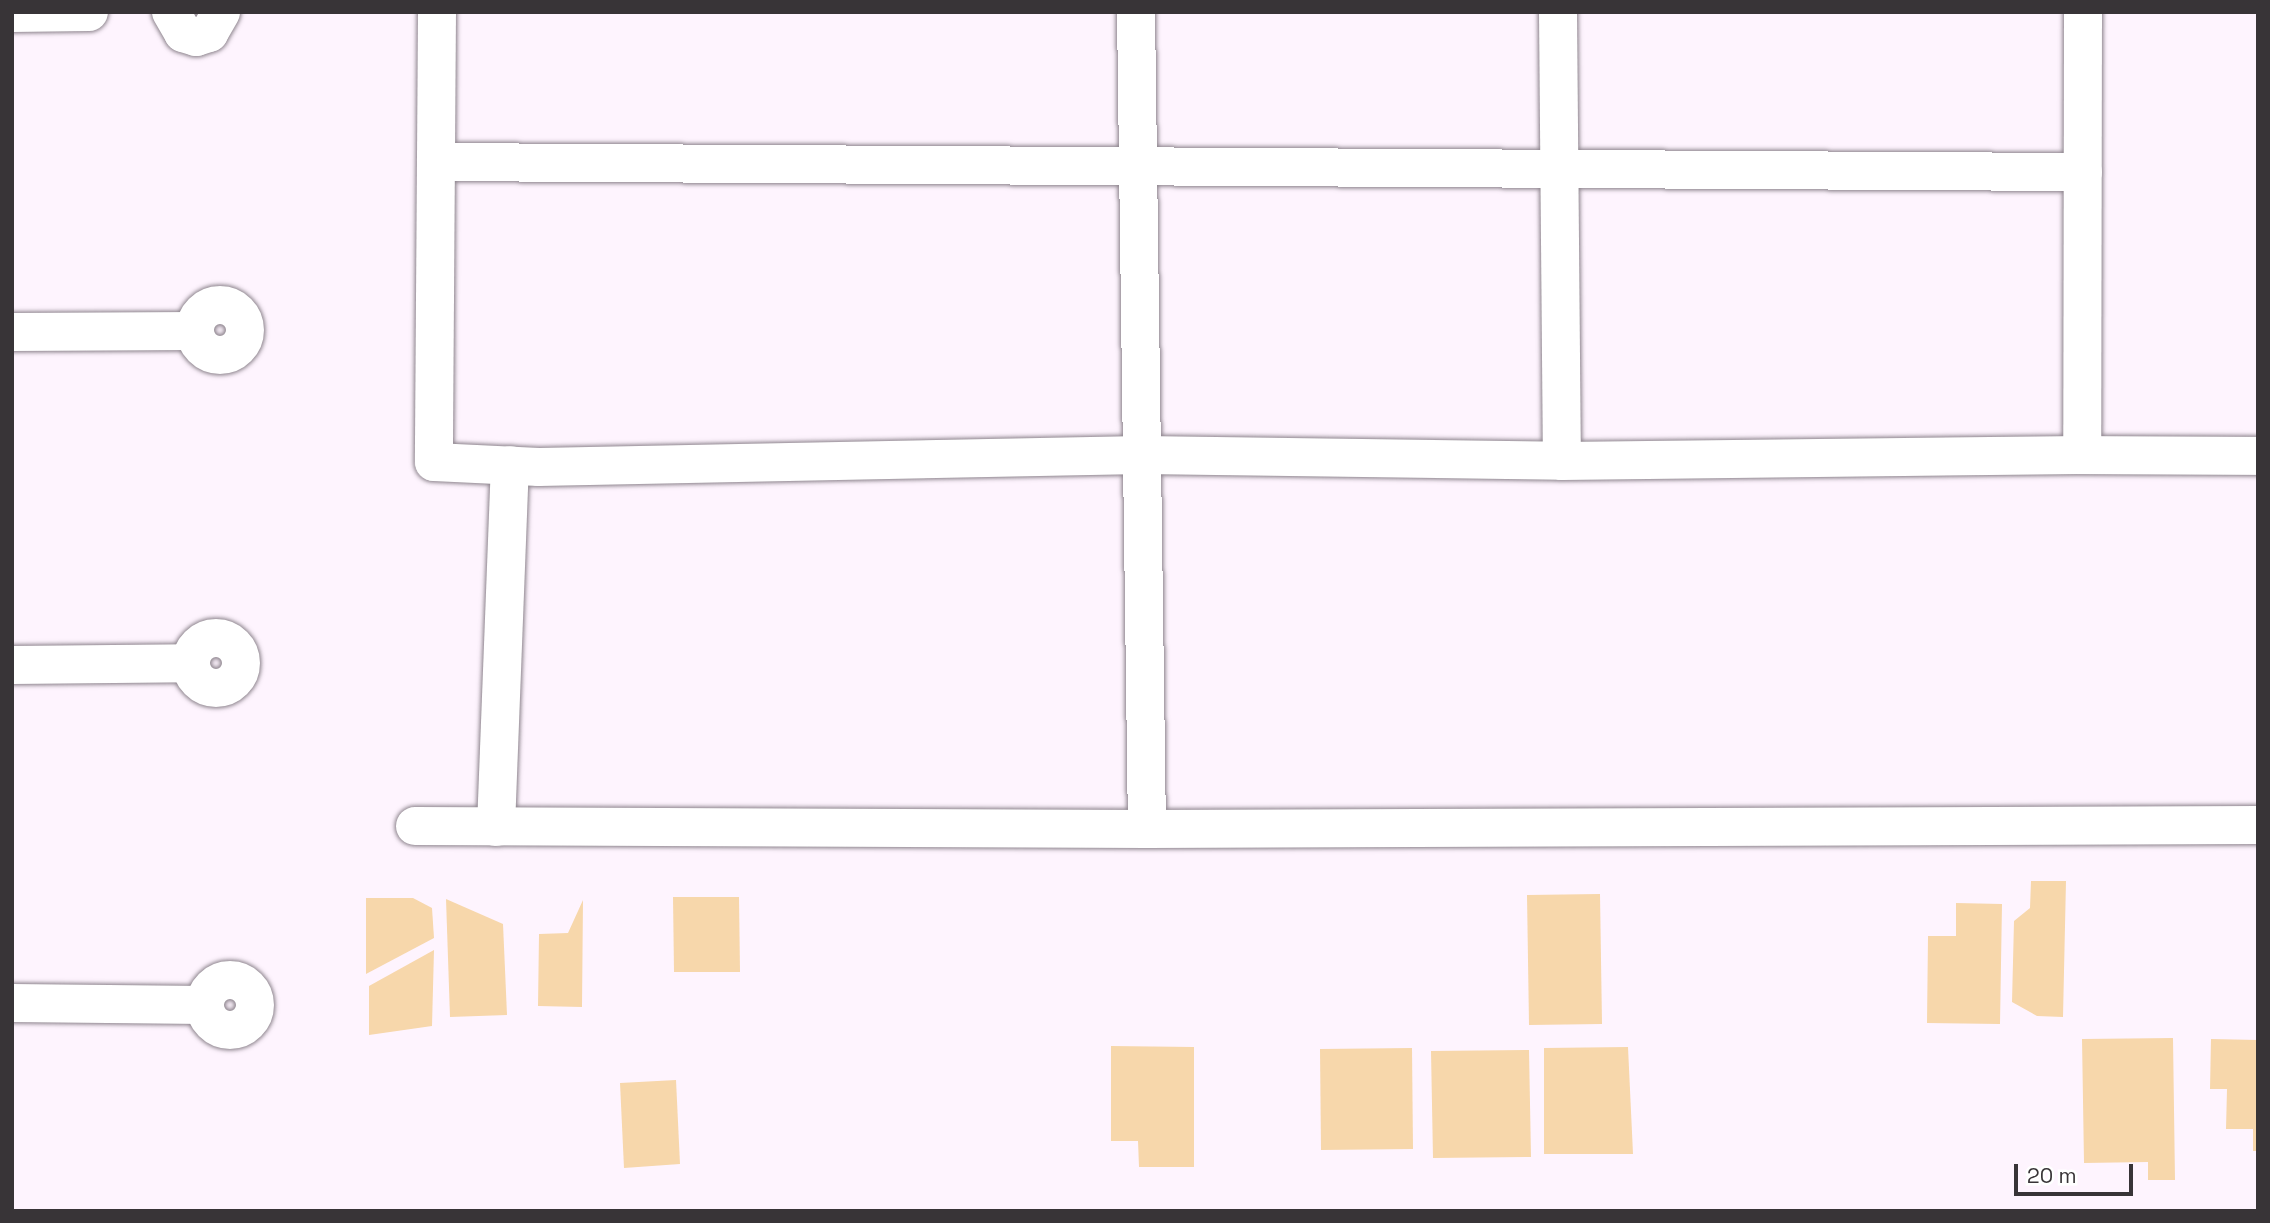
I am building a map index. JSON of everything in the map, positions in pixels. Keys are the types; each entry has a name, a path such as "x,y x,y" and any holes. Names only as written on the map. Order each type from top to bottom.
{"street":[{"path":"12,13 89,12"},
{"path":"170,12 183,33 196,37 209,33 221,12"},
{"path":"437,12 434,462 510,465 1142,455 1562,461 2082,455 2258,456"},
{"path":"1136,12 1147,829"},
{"path":"1558,12 1562,461"},
{"path":"2082,12 2082,455"},
{"path":"436,162 2082,172"},
{"path":"12,332 194,331"},
{"path":"496,827 510,465"},
{"path":"12,665 190,663"},
{"path":"415,827 1147,829 2258,825"},
{"path":"12,1003 204,1005"}],"building":[{"path":"2031,881 2066,881 2063,1017 2037,1016 2012,1002 2014,921 2030,908"},
{"path":"1600,894 1602,1024 1529,1025 1527,895"},
{"path":"673,897 739,897 740,972 674,972"},
{"path":"366,898 413,898 432,908 434,938 366,974"},
{"path":"446,899 503,924 507,1015 450,1017"},
{"path":"583,900 582,1007 538,1006 539,934 568,933"},
{"path":"1956,903 2002,904 2000,1024 1927,1023 1928,936 1956,936"},
{"path":"434,950 432,1026 369,1035 369,986"},
{"path":"2173,1038 2175,1180 2148,1180 2148,1162 2084,1163 2082,1039"},
{"path":"2211,1039 2258,1040 2258,1151 2253,1151 2253,1129 2226,1129 2227,1089 2210,1089"},
{"path":"1111,1046 1194,1047 1194,1167 1139,1167 1138,1141 1111,1141"},
{"path":"1628,1047 1633,1154 1544,1154 1544,1048"},
{"path":"1412,1048 1413,1149 1321,1150 1320,1049"},
{"path":"1529,1050 1531,1157 1433,1158 1431,1051"},
{"path":"676,1080 680,1164 624,1168 620,1083"}]}
